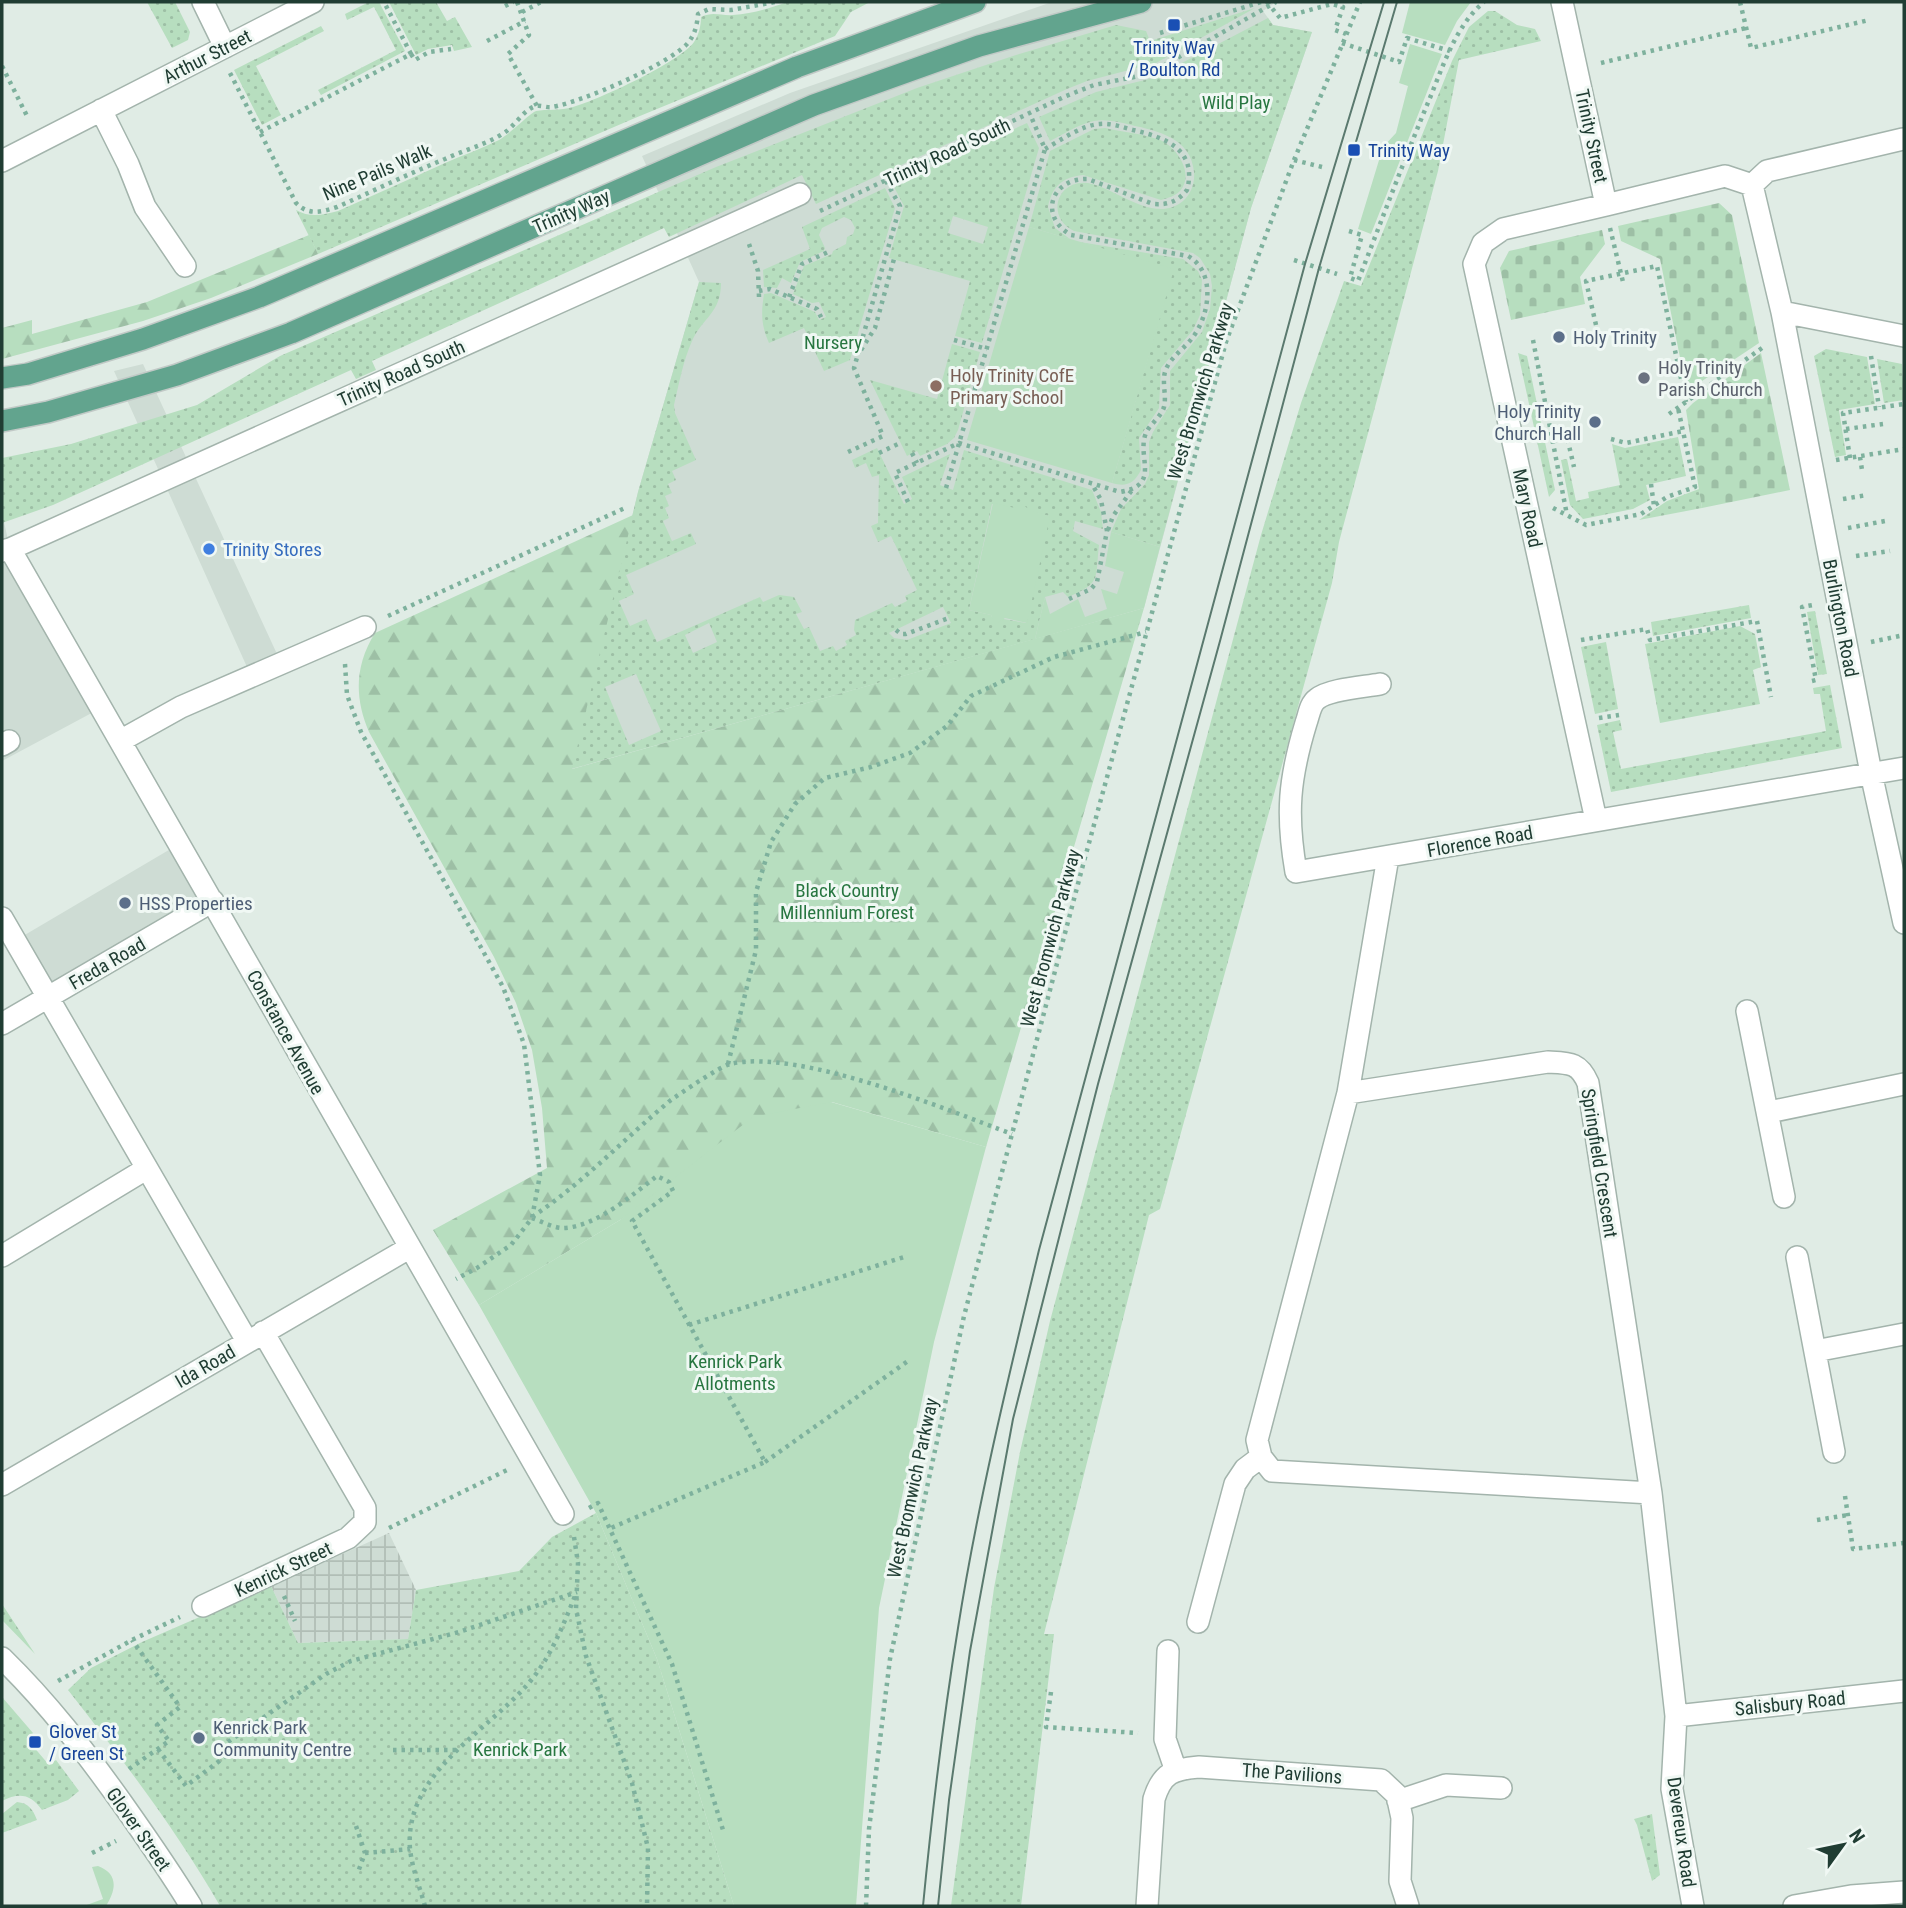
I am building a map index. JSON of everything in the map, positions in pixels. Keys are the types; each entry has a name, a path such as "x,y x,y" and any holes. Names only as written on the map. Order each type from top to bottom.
{"main road":[{"path":"2,379 28,374 143,339 259,297 797,67 975,2"},
{"name":"Trinity Way","path":"2,421 48,412 177,375 290,333 814,105 979,46 1141,2"}],"street":[{"path":"202,2 226,57"},
{"name":"Arthur Street","path":"2,160 101,110 226,57 313,2"},
{"name":"Trinity Street","path":"1562,2 1607,213 1725,177 1752,185"},
{"path":"101,110 128,164 145,207 185,266"},
{"path":"1903,139 1767,172 1752,185 1782,312 1904,336"},
{"name":"Trinity Road South","path":"6,550 800,194"},
{"name":"Mary Road","path":"1595,820 1474,264 1483,243 1503,229 1607,213"},
{"name":"Burlington Road","path":"1782,312 1871,773 1904,923"},
{"name":"Constance Avenue","path":"6,550 213,901 433,1291 563,1514"},
{"path":"120,741 181,708 365,627"},
{"name":"Florence Road","path":"1380,684 1322,695 1313,701 1297,752 1289,799 1289,831 1296,872 1904,768"},
{"path":"1388,857 1348,1093 1257,1440 1261,1457 1272,1471 1651,1493"},
{"name":"Freda Road","path":"2,1024 213,901"},
{"path":"2,918 146,1169 365,1508 365,1522 361,1526"},
{"path":"1746,1011 1769,1112 1784,1197"},
{"name":"Springfield Crescent","path":"1348,1093 1548,1062 1570,1063 1583,1072 1588,1083 1651,1493 1676,1716"},
{"path":"1769,1112 1904,1084"},
{"path":"2,1256 146,1169"},
{"name":"Ida Road","path":"2,1485 409,1248"},
{"path":"1797,1257 1834,1452"},
{"path":"1815,1351 1904,1334"},
{"path":"1198,1622 1235,1484 1245,1469 1261,1457"},
{"name":"Kenrick Street","path":"203,1606 348,1538 361,1526"},
{"path":"1147,1906 1154,1799 1159,1782 1176,1771 1165,1739 1168,1651"},
{"name":"Glover Street","path":"2,1658 39,1694 82,1747 191,1906"},
{"name":"Salisbury Road","path":"1676,1716 1904,1691"},
{"name":"Devereux Road","path":"1676,1716 1672,1789 1693,1906"},
{"name":"The Pavilions","path":"1176,1771 1180,1768 1199,1767 1381,1780 1397,1795 1398,1801"},
{"path":"1408,1906 1400,1881 1402,1818 1398,1801 1446,1785 1501,1788"},
{"path":"1794,1906 1851,1896 1904,1892"}],"path":[{"path":"384,2 415,60 429,52 451,49"},
{"path":"505,6 515,2 522,12 529,35 508,54 537,106 550,108 613,87 676,53 688,43 696,29 698,14 709,9 731,10 775,2"},
{"path":"522,12 541,2"},
{"path":"706,2 709,9"},
{"path":"1160,33 1261,2"},
{"name":"West Bromwich Parkway","path":"866,1906 869,1829 890,1659 964,1316 1226,342 1294,160 1360,2"},
{"path":"1349,231 1362,235 1350,278 1358,281 1450,51 1470,13 1484,2"},
{"path":"1740,2 1751,48 1869,20"},
{"path":"1271,3 1280,18 1332,4 1343,7 1335,30 1346,34"},
{"name":"Trinity Road South","path":"811,215 1094,85 1149,74 1271,3"},
{"path":"487,41 525,21"},
{"path":"1596,65 1746,28"},
{"path":"1342,43 1399,62 1407,38 1450,51"},
{"path":"260,131 411,54"},
{"name":"Nine Pails Walk","path":"226,57 296,203 304,211 319,212 337,207 480,145 503,133 527,111 537,106"},
{"path":"2,66 32,125"},
{"path":"946,488 1045,149 1030,114"},
{"path":"1045,149 1090,125 1110,124 1162,137 1172,143 1181,151 1189,172 1187,190 1173,202 1165,205 1153,204 1088,179 1077,179 1061,187 1052,203 1051,212 1061,230 1071,235 1188,256 1196,261 1206,279 1204,315 1194,335 1166,367 1163,411 1146,432 1143,442 1146,472 1113,516 1107,531 1097,582 1091,589 1069,599"},
{"path":"1294,160 1322,167"},
{"path":"848,452 883,436 854,368 900,206 886,181"},
{"path":"1607,213 1623,282"},
{"path":"749,244 758,271 759,294 770,289 817,309 822,318"},
{"path":"789,297 802,264 828,253 830,249"},
{"path":"858,355 875,328 894,260"},
{"path":"1294,260 1336,274"},
{"path":"1596,325 1586,281 1657,266 1686,402"},
{"path":"954,340 986,349"},
{"path":"1533,340 1567,515"},
{"path":"1669,414 1765,346"},
{"path":"1869,349 1879,407"},
{"path":"1850,458 1843,414 1904,404"},
{"path":"1544,504 1586,525 1641,514 1667,497 1695,487 1678,408"},
{"path":"1846,429 1883,424"},
{"path":"1611,439 1626,443 1683,431"},
{"path":"1553,441 1567,437 1574,467"},
{"path":"879,453 900,443"},
{"path":"908,502 895,473 959,443 1120,492 1132,490"},
{"path":"1829,461 1904,449"},
{"path":"912,453 917,463"},
{"path":"1860,457 1862,470"},
{"path":"1092,484 1101,500 1107,531"},
{"path":"1651,484 1654,506"},
{"path":"1838,500 1867,495"},
{"path":"365,627 625,508"},
{"path":"1844,528 1885,521"},
{"path":"1850,557 1890,551"},
{"path":"1812,681 1816,680 1802,607 1819,604"},
{"path":"896,630 906,634 949,618"},
{"path":"1573,642 1647,629 1650,640 1756,621 1771,697"},
{"path":"728,1064 756,950 756,892 771,842 795,804 825,778 871,767 910,753 947,726 971,696 1054,657 1146,632"},
{"path":"1868,643 1904,635"},
{"path":"343,637 347,695 361,732 503,987 524,1044 540,1175 532,1218"},
{"path":"1591,720 1619,715"},
{"path":"433,1291 477,1268 511,1245 532,1218 564,1196 673,1099 728,1064 777,1062 842,1076 924,1101 1012,1134"},
{"path":"532,1218 562,1228 584,1223 611,1210 657,1176 669,1182 673,1191 632,1221 765,1462"},
{"path":"690,1325 904,1257"},
{"path":"611,1528 765,1462 908,1361"},
{"path":"361,1526 385,1531 513,1467"},
{"path":"1845,1496 1853,1549 1904,1543"},
{"path":"588,1508 598,1503 672,1664 723,1830"},
{"path":"563,1514 574,1534 578,1563 576,1609 586,1656 632,1783 648,1848 647,1906"},
{"path":"1816,1520 1848,1515"},
{"path":"228,1742 326,1674 351,1661 459,1632 577,1592"},
{"path":"425,1906 410,1849 412,1821 429,1781 457,1750 528,1684 557,1642 577,1592"},
{"path":"54,1684 132,1640 203,1606"},
{"path":"124,1773 169,1741 157,1725 180,1707 132,1640"},
{"path":"1051,1692 1046,1727 1142,1733"},
{"path":"158,1749 186,1786 230,1753"},
{"path":"393,1749 457,1750"},
{"path":"356,1826 365,1853 358,1872"},
{"path":"92,1853 120,1839"},
{"path":"365,1853 410,1849"}],"shaded area":[{"name":"Holy Trinity CofE Primary School","path":"1052,2 1276,2 1263,11 1273,25 1312,32 1251,208 1144,608 571,769 638,492 699,282 642,156 790,93"},
{"path":"143,364 277,654 247,667 114,371"},
{"path":"2,513 10,549 101,708 2,761"},
{"path":"179,844 213,901 56,993 23,936"},
{"path":"389,1533 416,1590 408,1639 298,1643 271,1586"}],"green space":[{"path":"147,2 175,2 190,32 188,40 172,48"},
{"path":"369,2 379,2 405,51 321,95 318,90 396,50 374,7 347,20 345,14"},
{"path":"389,2 436,2 447,21 455,17 472,47 454,51 452,45 428,49 416,55"},
{"path":"787,2 870,2 851,12 835,36 635,118 318,254 296,210 311,215 338,211 499,140 536,111 573,107 619,89 656,70 686,50 694,42 701,17 705,15 747,13"},
{"path":"1410,2 1471,2 1457,21 1445,45 1402,33"},
{"path":"1255,8 1156,63 1067,89 816,204 802,175 669,237 664,228 372,361 376,370 356,379 351,370 53,505 2,523 2,458 71,444 197,405 280,356 716,167 917,88 1116,25 1146,31 1150,41"},
{"path":"1488,11 1495,11 1517,25 1535,29 1541,41 1459,60 1438,171 1339,542 1332,583 1160,1209 1149,1215 1044,1634 1054,1634 1021,1906 951,1906 994,1588 1020,1452 1050,1321 1261,535 1301,403 1344,281 1361,286 1452,61 1469,27"},
{"name":"Wild Play","path":"1268,18 1273,25 1312,32 1251,208 1160,547 1111,532 1121,509 1145,484 1149,475 1149,442 1170,405 1170,371 1202,332 1210,309 1210,274 1200,258 1193,253 1074,231 1065,225 1060,217 1058,200 1069,187 1077,183 1088,183 1148,207 1172,207 1183,201 1192,188 1192,160 1187,151 1172,138 1152,130 1113,121 1088,122 1050,141 1039,117 1096,92 1153,78"},
{"path":"321,26 324,31 256,66 281,115 262,125 234,70"},
{"path":"1410,44 1442,54 1371,234 1358,229 1383,147 1396,133 1408,86 1399,83"},
{"path":"1027,123 1039,148 982,343 955,336 970,281 889,258 904,206 893,185","holes":["953,216 988,227 983,244 948,233"]},
{"path":"1105,128 1154,138 1172,149 1185,169 1186,177 1180,191 1161,200 1083,175 1076,176 1059,184 1048,207 1055,228 1070,239 1029,227 1050,151 1094,129"},
{"name":"Nursery","path":"885,188 895,208 850,360 824,371 804,328 769,343 762,319 764,294 771,293 815,312 819,320 826,317 819,302 812,303 793,294 804,266 832,254 846,244 847,237 853,234 855,228 851,220 844,217 822,228 819,235 824,251 800,262 791,283 782,278 777,288 764,287 763,270 810,249 802,227"},
{"path":"1719,203 1732,215 1759,343 1696,385 1684,377 1660,259 1621,241 1618,226"},
{"path":"1029,227 1174,269 1112,483 967,440"},
{"path":"1602,230 1605,244 1580,277 1585,304 1511,320 1500,268 1509,251"},
{"path":"309,235 318,254 211,298 143,321 2,359 2,328 32,320 32,334 147,302"},
{"path":"1080,242 1183,259 1198,271 1202,280 1200,315 1193,330 1161,368 1159,408 1139,438 1141,470 1132,481 1121,485 1112,483 1173,270"},
{"path":"699,282 721,283 715,308 696,333 689,349 674,405 696,460 672,471 676,480 668,484 672,493 665,496 669,506 665,508 669,518 663,521 672,541 691,533 696,544 626,575 634,594 619,601 630,626 646,619 657,642 760,597 763,602 779,595 794,597 802,612 796,614 804,629 809,627 820,651 833,646 836,651 847,645 845,641 856,635 855,620 892,603 895,607 907,601 905,596 917,590 891,536 878,542 871,526 878,523 879,475 872,477 866,463 855,468 852,460 877,448 904,504 912,499 902,477 950,454 940,485 953,490 964,450 1092,490 1101,512 1103,529 1075,521 1073,531 1099,545 1095,579 1087,588 1068,597 1063,592 1045,597 1035,639 571,769 638,492","holes":["992,504 1049,516 1026,623 969,610","943,607 951,623 907,640 894,638 889,633","709,623 717,642 693,653 685,635","636,674 661,731 629,745 605,687"]},
{"path":"952,344 980,352 958,430 947,444 920,456 917,451 907,456 870,380 937,399"},
{"path":"1826,349 1867,357 1875,404 1839,410 1846,455 1835,457 1814,356"},
{"path":"1518,353 1527,356 1555,490 1549,497"},
{"path":"1761,353 1790,490 1702,508 1686,410"},
{"path":"1877,359 1902,364 1904,400 1884,403"},
{"path":"1678,437 1686,476 1646,485 1650,500 1633,509 1583,519 1570,505 1561,460 1567,459 1576,501 1589,498 1588,492 1620,485 1612,444 1625,448"},
{"path":"1699,489 1702,508 1639,520 1667,501"},
{"path":"993,503 1015,508 1023,504 1030,511 1050,516 1027,623 1005,618 998,623 991,615 969,610"},
{"name":"Black Country Millennium Forest","path":"633,515 572,769 1144,608 986,1147 832,1102 620,1220 479,1305 433,1230 547,1168 542,1108 532,1050 516,1003 494,957 369,732 359,694 360,669 375,633"},
{"path":"1111,532 1160,547 1144,608 1035,639 1045,597 1050,614 1078,599 1085,617 1107,609 1101,589 1117,594 1124,572 1105,566"},
{"path":"1749,605 1751,618 1653,636 1651,622"},
{"path":"1815,611 1827,674 1818,675 1807,612"},
{"path":"1740,626 1755,634 1761,667 1753,670 1760,704 1660,723 1645,644"},
{"path":"1606,642 1618,709 1595,714 1581,647"},
{"path":"1830,685 1842,748 1611,792 1597,725 1620,720 1622,730 1613,732 1621,769 1826,731 1820,694 1814,694 1813,688"},
{"name":"Kenrick Park Allotments","path":"831,1102 986,1147 934,1342 879,1608 856,1906 734,1906 657,1659 596,1513 479,1305 620,1220 753,1117"},
{"name":"Kenrick Park","path":"596,1513 657,1659 734,1906 220,1906 167,1822 68,1690 91,1668 142,1642 271,1586 298,1643 408,1639 416,1590 519,1571 552,1537"},
{"path":"2,1604 35,1654 2,1620"},
{"path":"2,1697 33,1733 27,1739 49,1765 56,1760 79,1791 68,1800 42,1810 34,1801 24,1796 14,1796 2,1801"},
{"path":"17,1802 30,1808 37,1820 2,1833 2,1814"},
{"path":"1652,1814 1660,1875 1652,1881 1634,1819"},
{"path":"98,1866 110,1873 114,1883 112,1894 106,1906 84,1906 103,1899 92,1867"}],"tram line":[{"path":"923,1906 943,1732 966,1580 995,1438 1039,1250 1305,264 1384,2"},
{"path":"938,1906 949,1800 970,1651 1013,1419 1098,1084 1319,268 1397,2"}],"place":[{"name":"Trinity Way / Boulton Rd","path":"1174,25"},
{"name":"Trinity Way","path":"1354,150"},
{"name":"Holy Trinity","path":"1559,337"},
{"name":"Holy Trinity Parish Church","path":"1644,378"},
{"name":"Holy Trinity CofE Primary School","path":"936,386"},
{"name":"Holy Trinity Church Hall","path":"1595,422"},
{"name":"Trinity Stores","path":"209,549"},
{"name":"HSS Properties","path":"125,903"},
{"name":"Kenrick Park Community Centre","path":"199,1738"},
{"name":"Glover St / Green St","path":"35,1742"}]}
